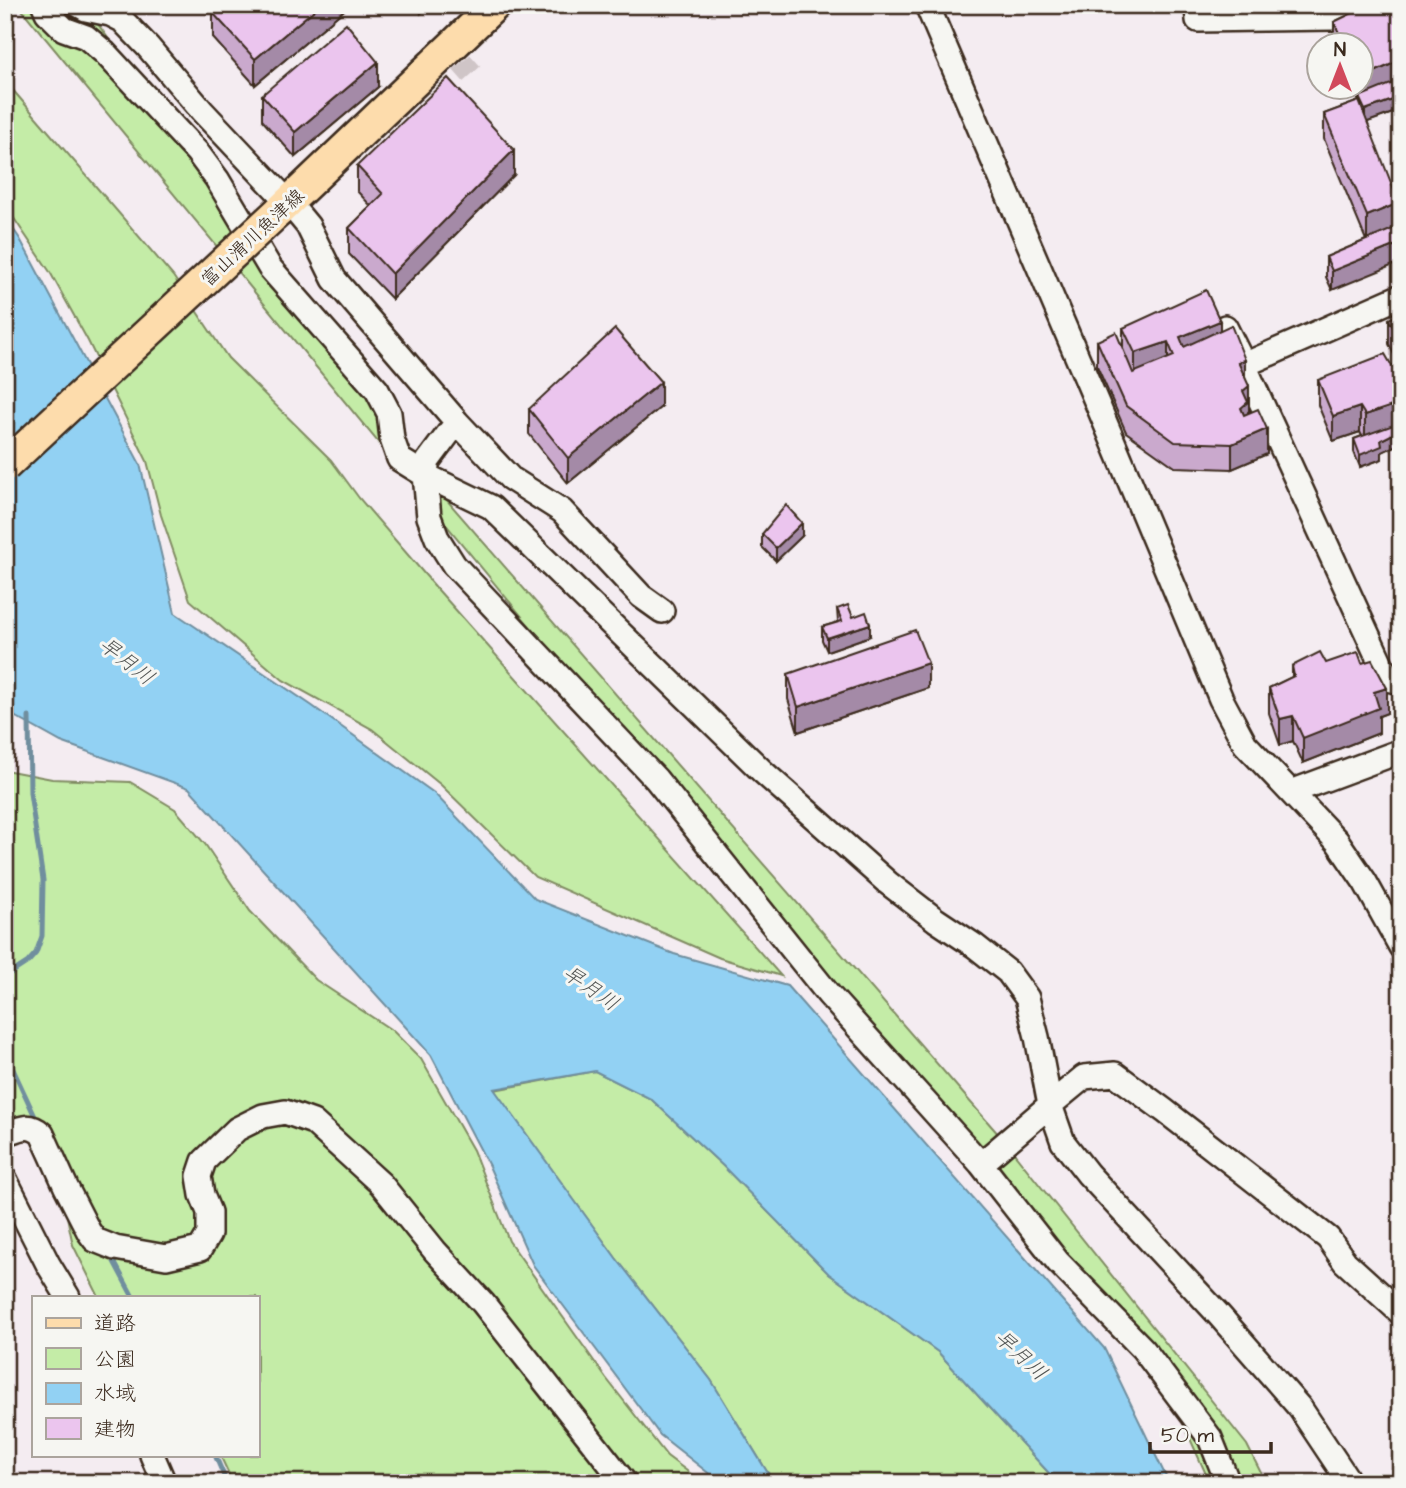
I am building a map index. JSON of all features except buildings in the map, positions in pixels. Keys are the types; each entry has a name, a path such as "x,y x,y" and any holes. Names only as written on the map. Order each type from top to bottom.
{"main road":[{"name":"富山滑川魚津線","path":"5,466 284,208 495,5"}],"street":[{"path":"44,5 47,12 64,29 86,37 105,53 197,152 217,179 270,268 377,390 389,413 391,439 399,459 425,475 491,507 763,772 888,883 1008,972 1027,998 1050,1105 1063,1142 1088,1174 1218,1314 1300,1408 1346,1477 1347,1483"},
{"path":"79,5 86,9 111,10 148,47 284,208 307,226 334,279 457,422 510,478 562,511 641,596 662,611"},
{"path":"927,5 1221,699 1245,744 1337,841 1365,882 1401,947"},
{"path":"1197,5 1198,20 1334,18 1338,5"},
{"path":"1244,365 1401,296"},
{"path":"1225,327 1388,679 1401,682"},
{"path":"457,422 428,461 425,475 429,517 437,538 454,565 656,779 830,995 981,1164 1058,1262 1143,1349 1210,1438 1228,1483"},
{"path":"1291,792 1401,751"},
{"path":"981,1164 1084,1077 1115,1074 1328,1238 1345,1262 1401,1313"},
{"path":"5,1134 21,1127 37,1129 42,1134 66,1187 95,1240 115,1248 166,1257 200,1249 209,1234 209,1212 202,1195 199,1176 204,1161 237,1129 263,1116 285,1112 313,1122 381,1184 435,1251 515,1342 625,1483"},
{"path":"5,1179 67,1296"},
{"path":"152,1456 164,1483"}],"green space":[{"path":"18,5 84,5 425,475 1006,1143 1247,1445 1266,1483 1210,1483 1160,1372 672,799"},
{"path":"5,81 173,276 228,358 331,460 359,498 439,591 781,976 720,958 535,877 441,785 372,729 283,680 190,600 161,515 147,461 88,341 50,272 5,205"},
{"path":"5,770 52,779 130,782 175,809 205,844 250,911 316,980 393,1031 421,1059 473,1150 509,1241 606,1378 667,1456 703,1483 233,1483 220,1456 259,1456 259,1296 98,1296 73,1245 48,1127 24,1118 7,1116"},
{"path":"595,1071 651,1099 723,1166 829,1274 938,1352 1058,1483 774,1483 711,1380 616,1258 494,1090"}],"water":[{"name":"早月川","path":"5,217 20,239 140,464 175,613 434,793 535,899 674,954 787,986 1104,1348 1169,1483 1058,1483 938,1352 829,1274 723,1166 651,1099 595,1071 494,1089 616,1258 711,1380 774,1483 721,1483 660,1435 533,1265 489,1166 431,1055 189,788 61,742 5,711"}],"waterway":[{"path":"5,977 28,962 36,953 42,936 43,880 30,793 29,717"},
{"path":"5,1052 38,1123"},
{"path":"110,1254 132,1296"},
{"path":"215,1456 227,1483"}],"tunnel":[{"path":"439,37 472,74"}]}
